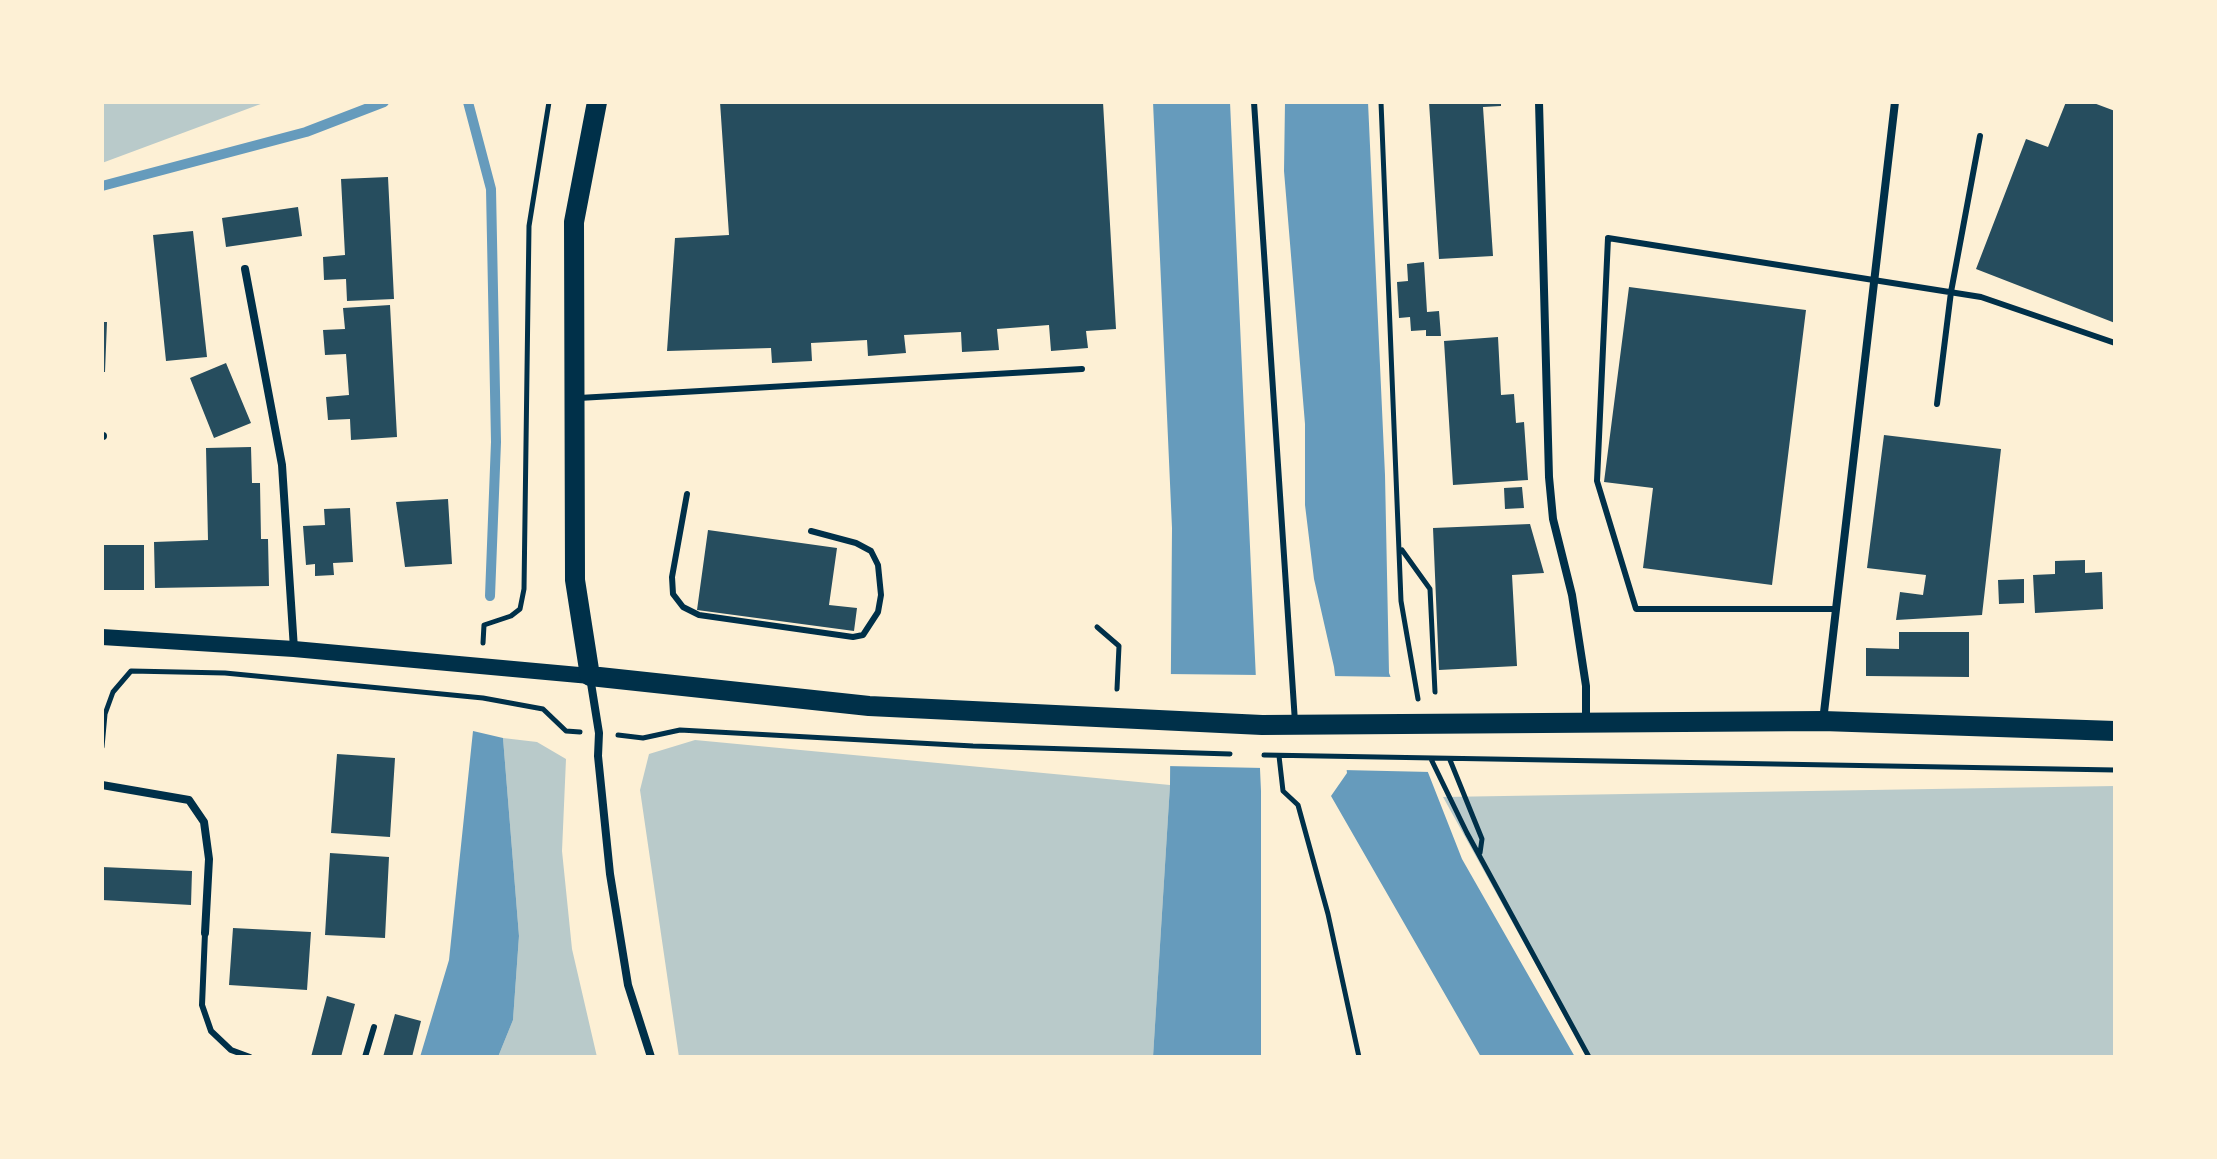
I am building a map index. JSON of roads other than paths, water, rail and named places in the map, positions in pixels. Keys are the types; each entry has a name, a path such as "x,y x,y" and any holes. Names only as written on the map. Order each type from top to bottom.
{"main road":[{"path":"590,676 575,580 572,398 574,222 597,102"},
{"path":"102,637 294,649 869,706 1140,720 1304,726 1823,721 2115,731"}],"street":[{"path":"1539,102 1549,477 1553,519 1575,610 1586,686 1586,725"},
{"path":"1823,721 1895,102"},
{"path":"245,269 282,465 294,649"},
{"path":"590,676 599,733 598,756 612,888 628,985 651,1057"},
{"path":"102,785 189,800 204,822 209,859 205,933"}],"lane":[{"path":"1254,102 1304,726"},
{"path":"1937,404 1951,292 1980,136"},
{"path":"1835,609 1636,609 1597,481 1608,238 1981,297 2115,343"},
{"path":"572,398 1082,369"},
{"path":"687,494 672,577 673,594 683,607 714,617 853,637 863,635 878,612 878,565 871,551 856,543 811,531"},
{"path":"205,933 202,1005 211,1031 231,1050 250,1057"},
{"path":"365,1057 374,1027"}],"water":[{"path":"1153,102 1230,102 1261,791 1261,1057 1153,1057 1170,785 1172,528"},
{"path":"1285,102 1368,102 1385,475 1389,673 1462,859 1575,1057 1481,1057 1331,796 1347,773 1334,667 1314,579 1305,505 1305,424 1284,171"},
{"path":"473,731 503,738 519,936 513,1020 498,1057 420,1057 449,960"}],"waterway":[{"path":"102,186 306,132 384,102"},
{"path":"468,102 491,189 496,442 490,596"}]}
